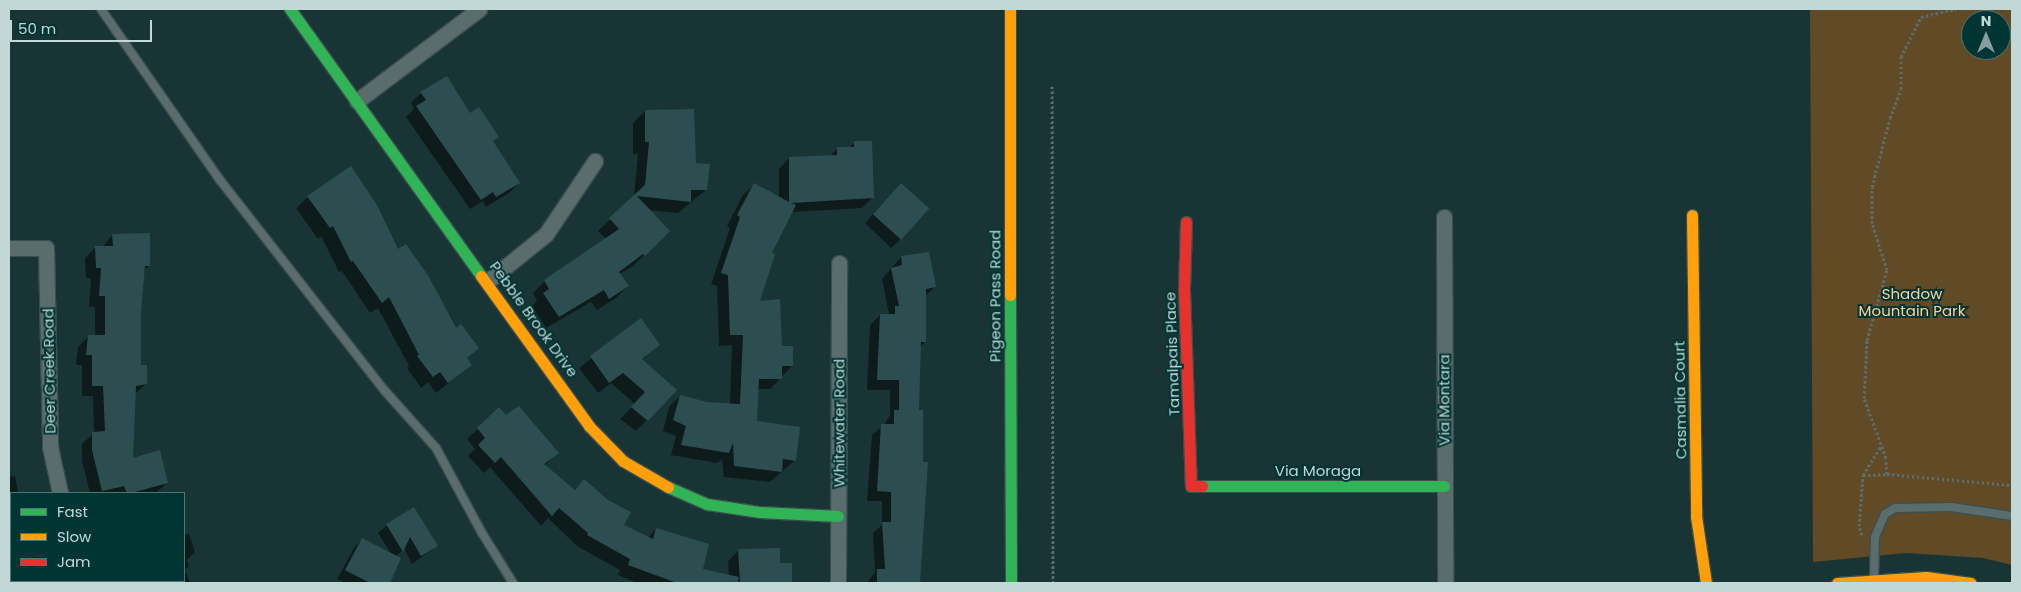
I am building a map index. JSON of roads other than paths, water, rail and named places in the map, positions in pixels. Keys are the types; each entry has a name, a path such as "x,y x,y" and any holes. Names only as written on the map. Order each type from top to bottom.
{"street":[{"name":"Pebble Brook Drive","path":"290,9 488,281 589,426 623,461 665,486 707,504 760,512 838,516"},
{"path":"357,101 479,9"},
{"name":"Pigeon Pass Road","path":"1010,9 1010,583"},
{"path":"488,281 546,234 595,161"},
{"name":"Casmalia Court","path":"1692,215 1696,516 1698,544 1706,583"},
{"name":"Via Montara","path":"1444,217 1445,583"},
{"name":"Tamalpais Place","path":"1186,222 1184,290 1191,486"},
{"name":"Deer Creek Road","path":"9,248 46,248 50,447 60,492"},
{"name":"Whitewater Road","path":"838,583 839,263"},
{"name":"Via Moraga","path":"1191,486 1444,486"},
{"path":"1837,583 1926,577 1971,583"}],"lane":[{"path":"100,9 220,180 385,391 436,448 482,533 514,583"},
{"path":"1874,580 1875,537 1885,514 1895,508 1952,507 2012,516"}],"park label":[{"name":"Shadow Mountain Park","path":"1912,302"}]}
